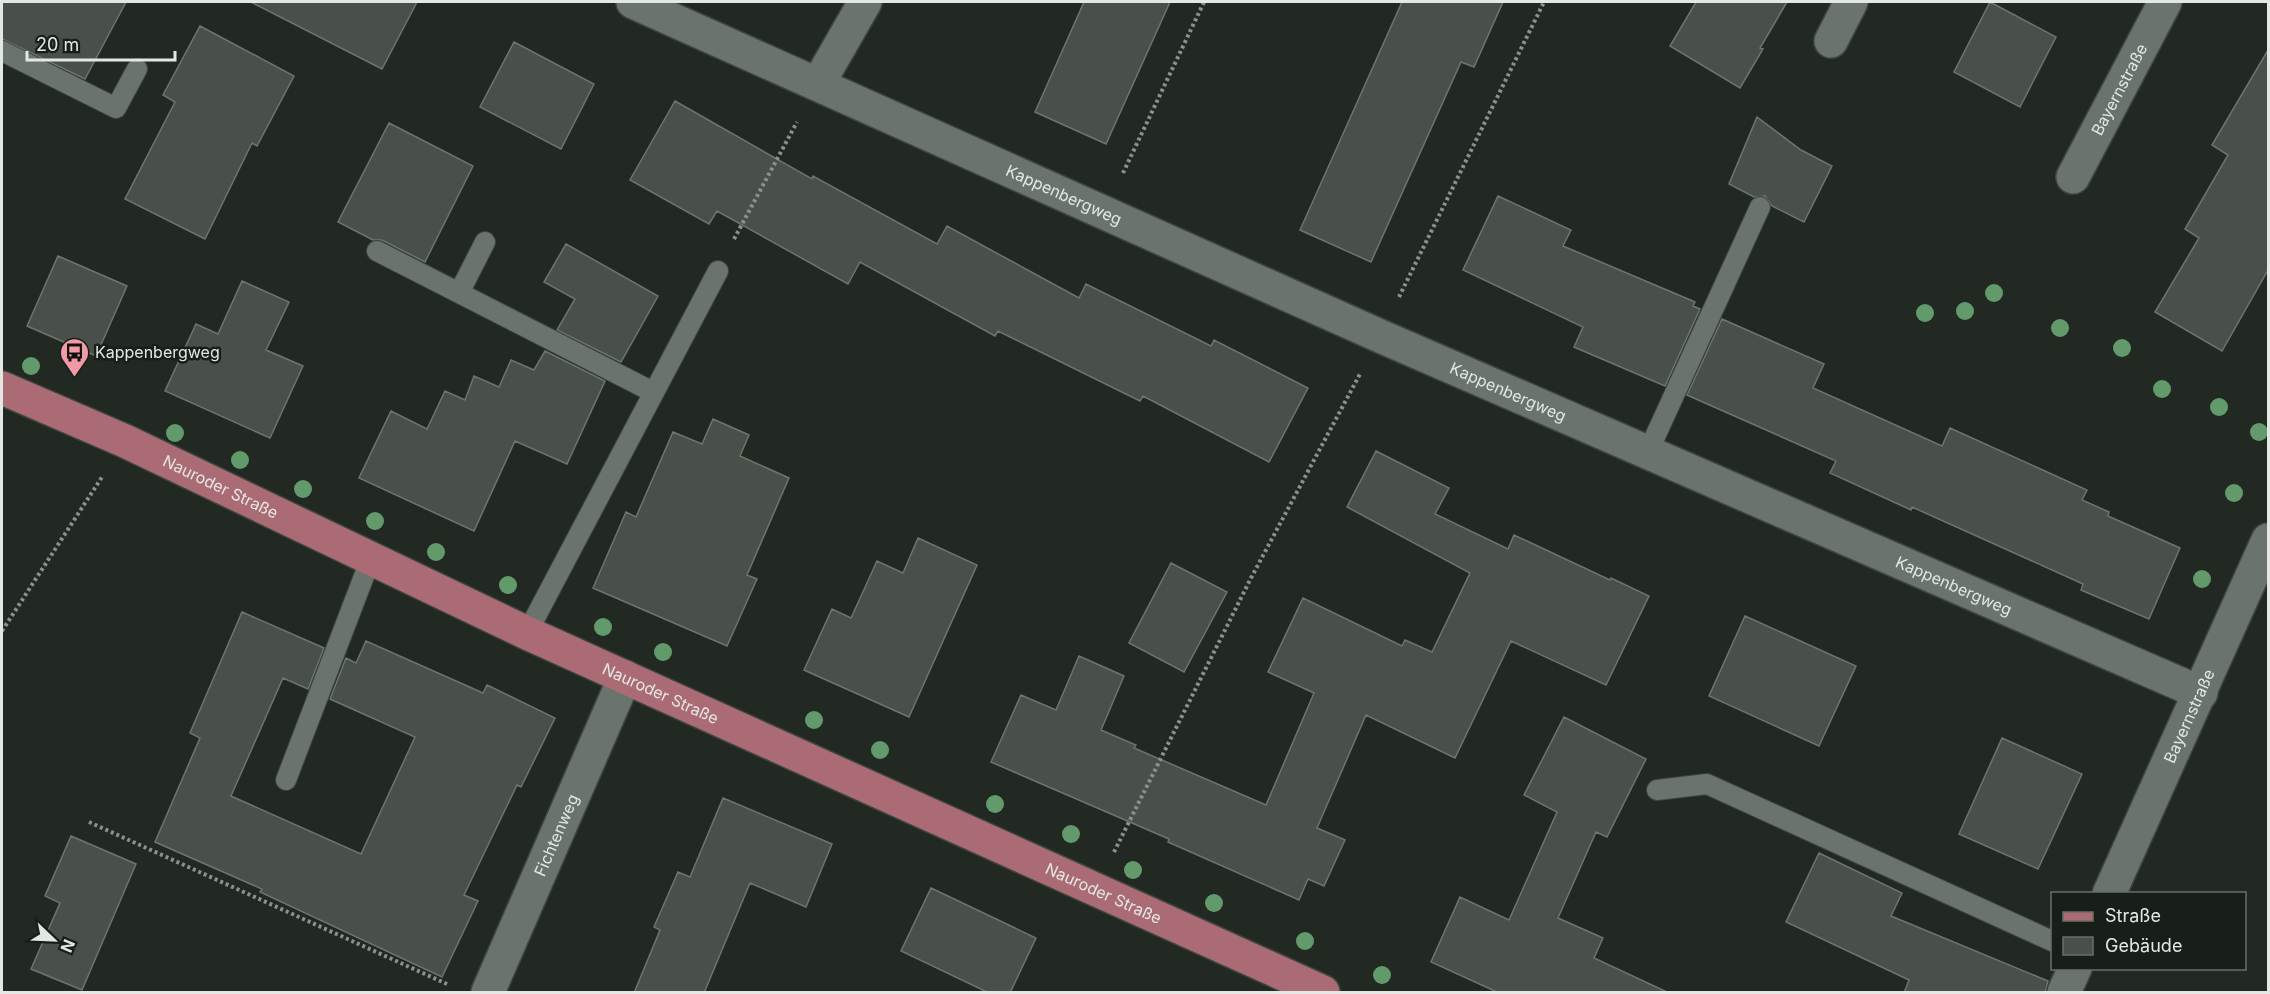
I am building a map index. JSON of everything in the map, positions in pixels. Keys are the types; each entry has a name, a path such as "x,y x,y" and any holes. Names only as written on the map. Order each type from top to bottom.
{"main road":[{"name":"Nauroder Straße","path":"2,388 125,441 527,633 1323,993"}],"street":[{"name":"Kappenbergweg","path":"633,2 1380,336 2201,693"},
{"path":"818,84 866,2"},
{"path":"1831,41 1851,2"},
{"name":"Bayernstraße","path":"2073,177 2165,2"},
{"name":"Bayernstraße","path":"2110,892 2268,540"},
{"name":"Fichtenweg","path":"488,993 625,677"},
{"path":"2064,993 2075,970"}],"lane":[{"path":"2,51 116,108 137,69"},
{"path":"1648,452 1760,207"},
{"path":"459,293 485,242"},
{"path":"377,250 653,392"},
{"path":"527,633 718,271"},
{"path":"286,780 371,558"},
{"path":"1657,790 1707,784 2051,941"}],"path":[{"path":"1104,212 1204,2"},
{"path":"1095,888 1251,578 1380,336 1544,2"},
{"path":"718,271 818,84"},
{"path":"2,631 125,441"},
{"path":"89,822 456,988"}],"building":[{"path":"2,2 126,2 85,79 2,39"},
{"path":"251,2 417,2 382,69"},
{"path":"1084,2 1170,2 1106,144 1035,112"},
{"path":"1402,2 1503,2 1474,67 1461,62 1371,262 1300,230"},
{"path":"1696,2 1787,2 1740,88 1670,46"},
{"path":"1990,2 2056,37 2020,107 1954,72"},
{"path":"200,26 294,76 257,146 252,143 205,239 125,199 175,102 163,95"},
{"path":"514,42 594,84 561,149 480,107"},
{"path":"2268,50 2268,270 2222,351 2155,312 2199,238 2185,229 2228,155 2212,145"},
{"path":"675,101 812,179 813,176 937,244 947,226 1079,298 1086,284 1211,346 1214,340 1308,388 1269,462 1143,396 1140,401 998,331 995,336 860,262 848,284 717,211 709,224 630,180"},
{"path":"1757,117 1801,150 1832,166 1804,222 1772,206 1765,196 1754,197 1729,184"},
{"path":"389,123 473,166 425,262 382,240 373,240 338,222"},
{"path":"1498,196 1571,230 1563,246 1695,302 1693,306 1700,309 1665,386 1574,347 1583,327 1463,270"},
{"path":"566,244 658,296 621,362 557,330 575,299 544,282"},
{"path":"58,256 127,286 96,356 27,326"},
{"path":"242,281 289,302 266,350 303,366 270,438 165,391 196,324 218,334"},
{"path":"1722,319 1824,364 1813,388 1942,446 1950,428 2087,490 2082,500 2109,512 2108,516 2180,548 2149,619 2081,590 2083,584 1912,507 1911,510 1830,473 1836,461 1687,395"},
{"path":"545,351 605,381 567,464 515,441 474,531 359,478 391,411 427,429 445,391 465,400 474,376 499,387 511,360 534,370"},
{"path":"713,419 749,435 740,456 789,478 747,575 757,579 727,646 593,588 626,512 636,517 673,432 702,444"},
{"path":"1376,451 1449,488 1435,514 1508,549 1514,535 1649,596 1606,685 1511,641 1455,758 1366,715 1317,828 1345,840 1324,886 1308,879 1299,900 1168,842 1169,839 991,762 1021,695 1056,710 1079,656 1124,676 1101,730 1136,745 1134,748 1266,805 1314,693 1268,672 1303,598 1402,646 1405,640 1432,652 1470,573 1347,507"},
{"path":"918,538 977,565 909,717 804,670 832,609 851,618 877,561 903,573"},
{"path":"1171,563 1227,592 1184,672 1129,643"},
{"path":"242,612 324,648 308,689 283,678 231,796 361,854 415,737 330,699 346,658 356,663 366,641 483,693 487,685 555,718 521,787 517,785 464,895 478,901 442,977 260,892 262,889 155,842 200,738 190,733"},
{"path":"1745,616 1856,666 1819,746 1709,696"},
{"path":"1564,717 1646,759 1607,837 1596,832 1558,918 1603,938 1594,958 1669,993 1499,993 1431,962 1460,897 1509,920 1557,812 1524,795"},
{"path":"2002,738 2082,774 2038,869 1959,834"},
{"path":"723,798 832,844 806,907 750,883 704,993 634,993 660,930 654,927 678,872 690,877"},
{"path":"71,836 136,864 82,990 31,969 60,903 45,896"},
{"path":"1819,853 1902,893 1891,916 2048,981 2045,993 1904,993 1909,980 1786,922"},
{"path":"931,888 1036,938 1010,993 989,993 901,951"}],"place":[{"name":"Kappenbergweg","path":"74,378"}]}
